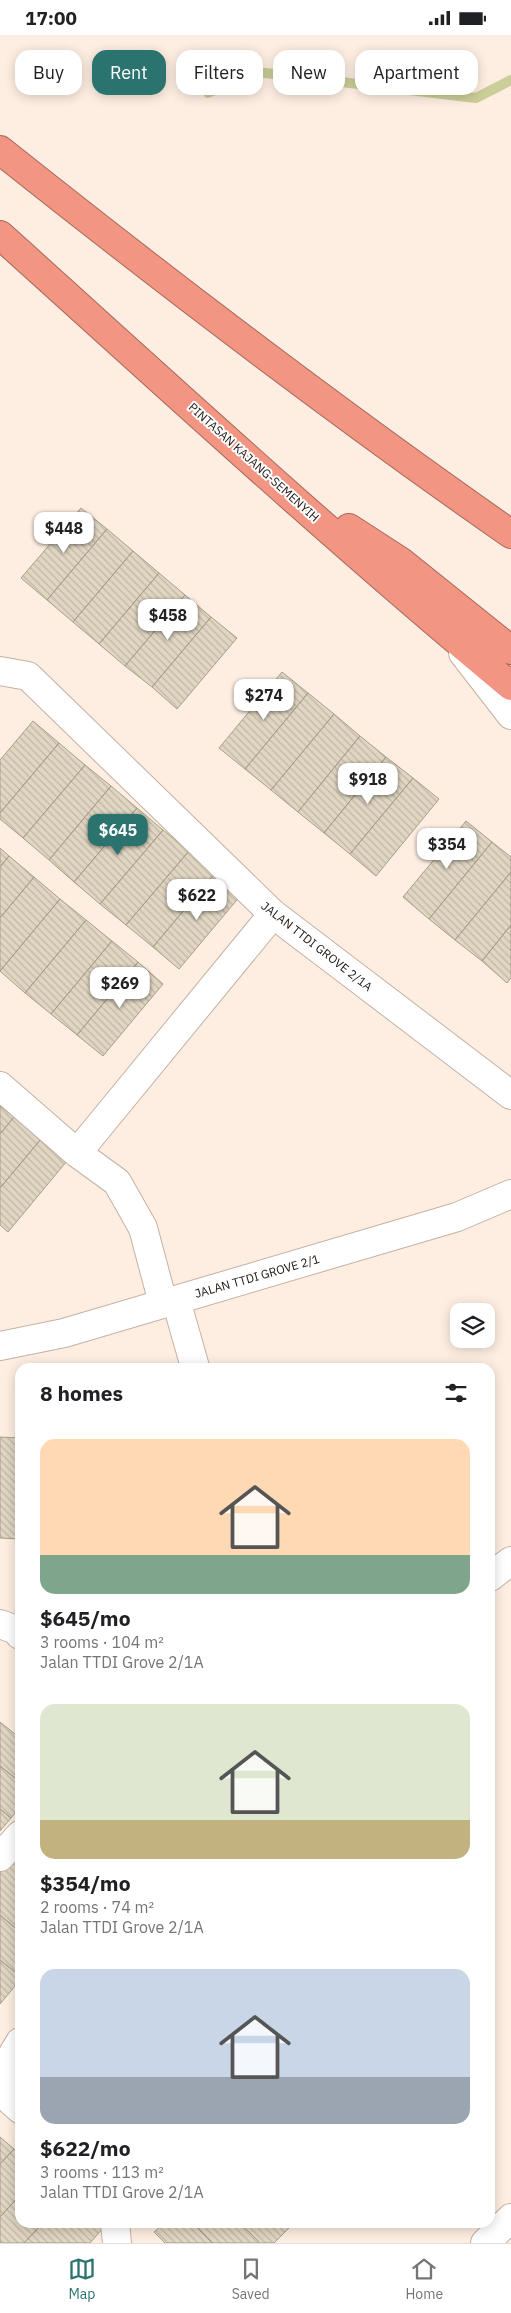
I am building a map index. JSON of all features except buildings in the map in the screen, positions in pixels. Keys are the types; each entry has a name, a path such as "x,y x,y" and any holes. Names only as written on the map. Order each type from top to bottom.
{"highway":[{"path":"0,151 151,271 334,409 511,534"},
{"name":"PINTASAN KAJANG-SEMENYIH","path":"0,235 278,484 448,634 511,686"},
{"path":"278,484 400,561 511,651"}],"street":[{"path":"448,634 511,715"},
{"name":"JALAN TTDI GROVE 2/1A","path":"0,671 28,676 273,914 511,1095"},
{"path":"77,1153 273,914"},
{"path":"0,1087 77,1153 117,1182 142,1228 193,1363"},
{"name":"JALAN TTDI GROVE 2/1","path":"0,1346 64,1333 457,1217 511,1194"},
{"path":"495,1573 511,1561"},
{"path":"0,1624 15,1630"},
{"path":"0,1857 15,1840"},
{"path":"15,2050 7,2064 10,2100 15,2104"},
{"path":"485,2243 511,2218"},
{"path":"116,2228 117,2243"}],"waterway":[{"path":"263,73 476,98 511,80"}]}
